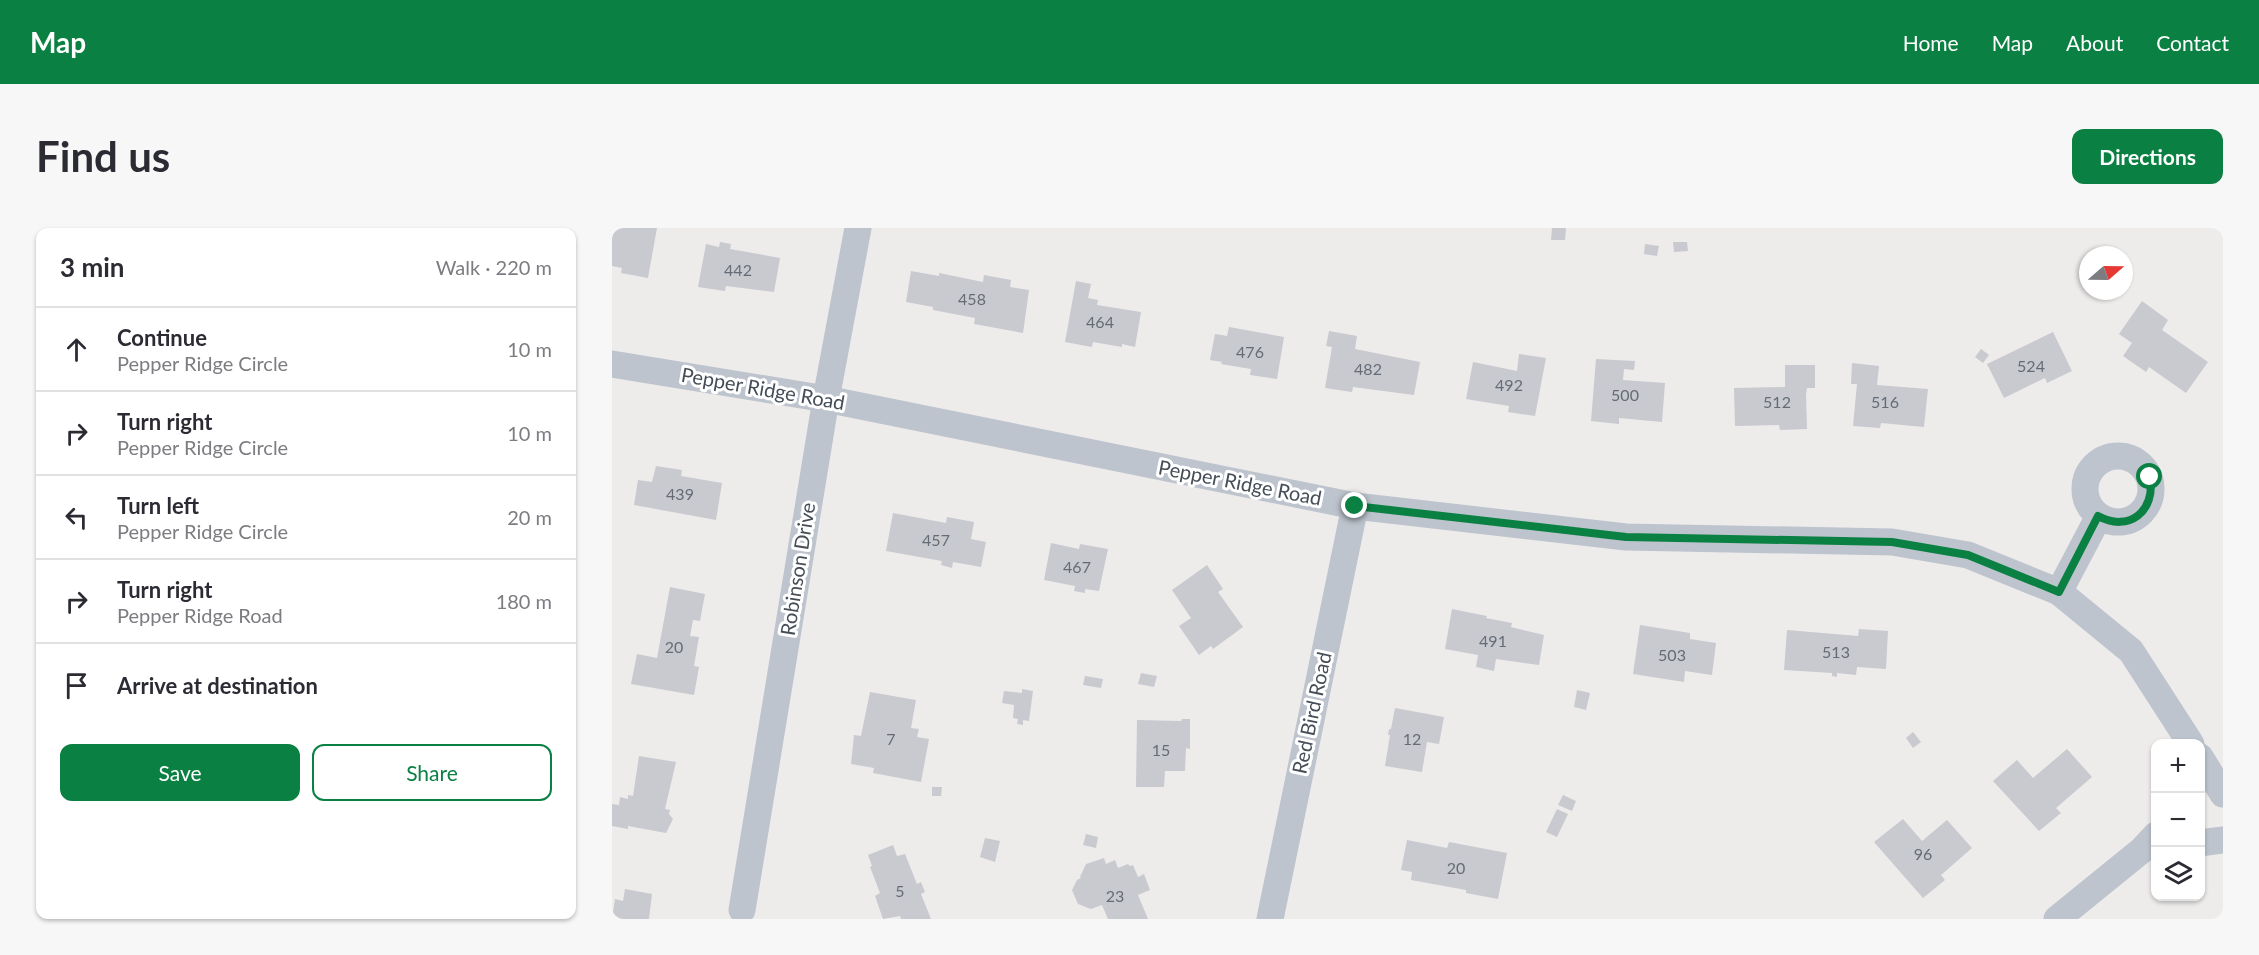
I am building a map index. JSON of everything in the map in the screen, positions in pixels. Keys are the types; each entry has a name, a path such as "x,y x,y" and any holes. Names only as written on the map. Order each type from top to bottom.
{"street":[{"name":"Robinson Drive","path":"742,910 826,399 858,228"},
{"name":"Pepper Ridge Road","path":"612,364 826,399 1355,506 1626,537 1892,542 1968,555 2059,592 2131,651 2188,739"},
{"name":"Red Bird Road","path":"1270,919 1355,506"},
{"path":"2059,592 2098,516"},
{"path":"2205,842 2223,840"},
{"path":"2057,919 2151,844"}],"building":[{"path":"612,228 657,228 648,278 621,273 622,268 612,266"},
{"path":"1552,228 1566,228 1565,240 1551,240"},
{"path":"720,242 731,244 730,249 780,258 774,292 726,286 725,291 698,287 706,244 719,247"},
{"path":"1673,242 1687,242 1688,251 1674,252"},
{"path":"1645,244 1659,246 1657,256 1644,254"},
{"path":"911,271 939,276 939,273 983,282 984,275 1011,280 1010,287 1029,290 1023,333 974,324 975,318 906,302"},
{"path":"1076,281 1091,284 1088,298 1098,300 1097,305 1141,312 1135,347 1093,342 1092,347 1065,342"},
{"path":"2142,301 2168,320 2162,330 2208,362 2186,393 2149,367 2146,372 2123,356 2132,343 2119,334"},
{"path":"1229,327 1284,337 1277,379 1250,375 1251,369 1210,360 1215,334 1227,336"},
{"path":"1329,331 1357,336 1355,349 1420,362 1414,395 1353,387 1352,392 1325,388 1332,347 1326,346"},
{"path":"2053,332 2072,371 2047,383 2045,378 2004,398 1987,364"},
{"path":"1981,349 1989,355 1983,363 1975,357"},
{"path":"1519,354 1546,358 1535,416 1508,412 1509,406 1466,399 1473,362 1517,371"},
{"path":"1596,359 1635,361 1634,370 1624,369 1623,380 1665,383 1662,422 1619,418 1619,424 1591,421"},
{"path":"1852,363 1879,366 1877,385 1928,389 1924,427 1881,423 1880,428 1853,426 1857,384 1851,384"},
{"path":"1785,365 1815,365 1815,388 1807,388 1806,395 1807,429 1780,430 1779,425 1735,426 1734,388 1785,387"},
{"path":"656,466 682,470 681,476 722,483 716,520 634,505 638,480 652,482"},
{"path":"893,513 946,523 947,517 974,522 971,539 986,542 981,567 953,562 952,568 941,565 942,561 886,551"},
{"path":"1051,543 1079,549 1080,544 1108,549 1099,591 1085,589 1085,593 1074,591 1075,586 1044,580"},
{"path":"1207,565 1223,589 1218,592 1243,627 1213,649 1211,646 1199,655 1179,626 1191,618 1172,590"},
{"path":"670,587 705,594 700,621 693,620 690,636 699,637 694,666 699,667 694,695 631,684 637,654 657,658"},
{"path":"1452,609 1512,623 1511,627 1544,635 1539,665 1496,659 1494,671 1476,667 1478,655 1445,649"},
{"path":"1640,625 1690,633 1690,639 1716,643 1712,675 1685,671 1684,682 1633,674"},
{"path":"1859,629 1888,631 1886,669 1857,667 1856,675 1837,673 1837,677 1832,676 1832,673 1784,670 1787,630 1858,636"},
{"path":"1141,673 1157,676 1154,687 1138,684"},
{"path":"1085,676 1103,679 1101,688 1083,685"},
{"path":"1022,689 1033,691 1029,721 1023,720 1023,725 1017,724 1018,719 1013,718 1014,705 1002,703 1004,691 1022,693"},
{"path":"1577,690 1590,693 1586,710 1574,707"},
{"path":"870,692 916,700 911,728 919,729 917,737 929,739 921,782 873,773 874,768 851,764 854,735 861,736"},
{"path":"1395,708 1444,717 1439,744 1427,742 1422,772 1385,766 1389,729 1391,729"},
{"path":"1190,719 1190,749 1186,748 1185,771 1165,771 1164,787 1136,787 1137,720 1181,721"},
{"path":"1913,732 1921,742 1913,748 1906,738"},
{"path":"2067,749 2092,777 2056,808 2061,813 2039,831 1993,781 2017,760 2033,778"},
{"path":"639,756 676,762 665,809 670,810 669,814 673,819 666,833 628,826 628,829 612,826 612,804 619,805 620,797 628,799 628,795 633,796"},
{"path":"932,787 942,787 941,796 932,796"},
{"path":"1563,795 1576,801 1572,811 1558,805"},
{"path":"1557,809 1568,814 1557,837 1546,832"},
{"path":"1903,819 1922,841 1947,820 1972,848 1941,875 1945,880 1923,898 1874,842"},
{"path":"1086,834 1098,837 1096,848 1083,845"},
{"path":"985,838 1000,841 995,862 980,857"},
{"path":"1407,840 1447,848 1449,842 1507,853 1498,899 1466,893 1466,890 1411,880 1412,872 1401,870"},
{"path":"893,845 897,856 905,854 917,884 921,882 925,892 921,894 931,919 901,919 900,916 883,919 875,896 880,893 868,855"},
{"path":"1104,858 1106,864 1115,860 1118,868 1128,864 1133,865 1138,877 1144,874 1150,890 1138,895 1148,919 1108,919 1102,905 1091,909 1078,904 1072,890 1077,880 1081,878 1086,864"},
{"path":"625,889 652,894 649,919 612,919 615,899 623,901"}],"route":[{"path":"1355,506 1626,537 1892,542 1968,555 2059,592 2098,516 2108,521 2118,522 2129,521 2138,516 2150,499 2150,477"}]}
